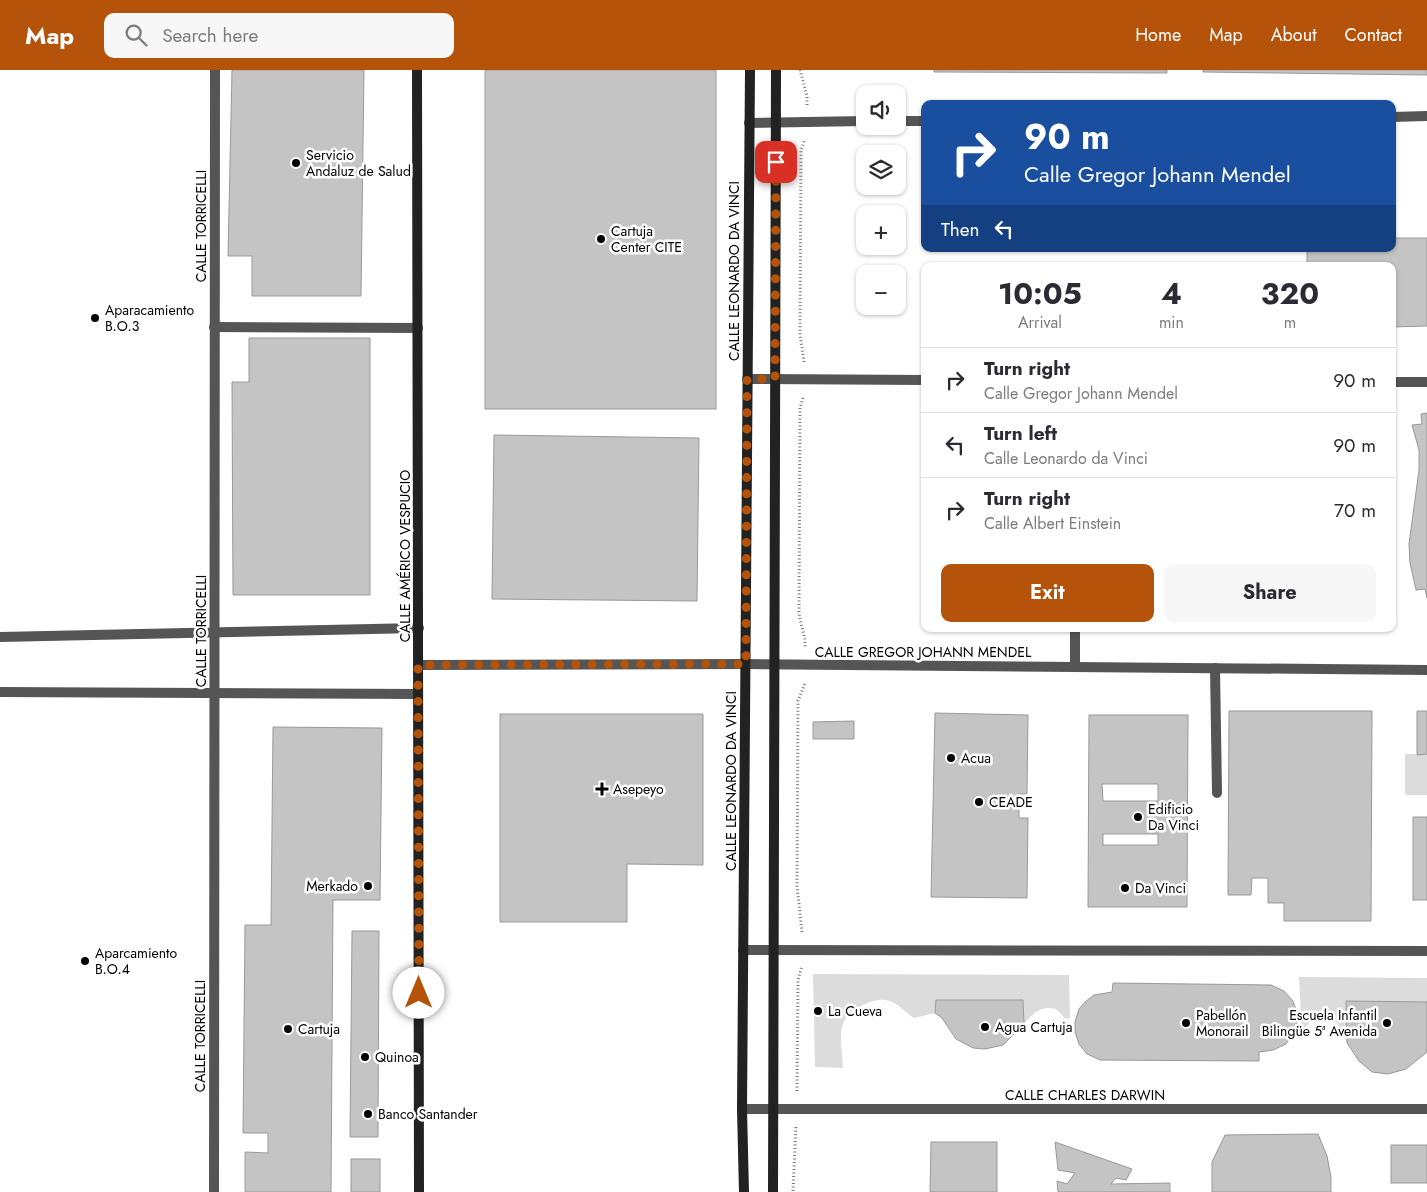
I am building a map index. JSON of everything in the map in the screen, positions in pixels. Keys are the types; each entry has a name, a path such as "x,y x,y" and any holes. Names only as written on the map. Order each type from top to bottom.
{"street":[{"name":"CALLE TORRICELLI","path":"214,1192 215,70"},
{"name":"CALLE AMÉRICO VESPUCIO","path":"418,70 419,1192"},
{"name":"CALLE LEONARDO DA VINCI","path":"744,1192 742,1109 750,70"},
{"path":"773,1192 776,70"},
{"path":"1396,116 1427,116"},
{"path":"749,123 856,121"},
{"path":"906,121 921,121"},
{"path":"214,327 418,328"},
{"path":"747,379 921,380"},
{"path":"1396,382 1427,382"},
{"path":"0,637 419,628"},
{"path":"1075,632 1075,667"},
{"name":"CALLE GREGOR JOHANN MENDEL","path":"418,665 746,664 1427,670"},
{"path":"1215,668 1216,793"},
{"path":"0,692 418,694"},
{"path":"743,950 1427,951"},
{"name":"CALLE CHARLES DARWIN","path":"742,1109 1427,1108"}],"path":[{"path":"800,70 808,96"},
{"path":"804,356 800,335 801,150 807,133"},
{"path":"805,392 800,408 798,612 800,626 806,637"},
{"path":"802,931 797,907 798,701 806,683"},
{"path":"797,1081 798,980 802,970"},
{"path":"793,1192 796,1126"}],"shaded area":[{"path":"1405,754 1427,754 1427,795 1405,795"},
{"path":"813,974 1069,975 1070,1018 1066,1019 1056,1009 1046,1008 1034,1014 1024,1024 1023,1000 936,1000 935,1013 914,1018 892,1002 876,1000 853,1010 843,1024 841,1040 843,1068 815,1067"},
{"path":"1299,977 1427,978 1427,1002 1346,1001 1347,1043 1333,1016 1324,1012 1312,1017 1302,1036"}],"building":[{"name":"Servicio Andaluz de Salud","path":"232,70 364,70 361,296 252,296 252,256 228,256"},
{"name":"Cartuja Center CITE","path":"485,70 716,70 716,409 485,409"},
{"path":"934,70 1167,70 1167,73 934,72"},
{"path":"1203,70 1427,70 1427,75 1203,72"},
{"path":"1396,238 1427,238 1427,326 1396,327 1396,262 1307,262 1307,252 1396,252"},
{"path":"249,338 370,338 370,595 233,595 232,382 249,382"},
{"path":"1427,413 1427,598 1425,589 1416,590 1410,563 1409,544 1419,470 1419,450 1412,425 1422,424 1421,414"},
{"path":"494,435 699,438 697,601 492,599"},
{"path":"1229,711 1372,711 1371,921 1284,921 1284,903 1268,903 1268,878 1252,878 1251,895 1228,895"},
{"path":"1417,711 1427,711 1427,754 1417,755"},
{"path":"935,713 1028,715 1027,794 1019,794 1019,818 1028,818 1027,898 931,897"},
{"name":"Asepeyo","path":"500,714 703,714 703,865 627,864 627,922 500,922"},
{"name":"Edificio Da Vinci","path":"1089,715 1188,715 1187,907 1088,907","holes":["1102,784 1158,784 1158,801 1103,801","1103,834 1158,834 1158,845 1103,845"]},
{"path":"854,721 854,739 813,739 813,722"},
{"name":"Cartuja","path":"273,727 382,728 380,900 333,900 331,1192 245,1192 245,1152 268,1153 268,1133 243,1133 245,925 271,925"},
{"path":"1413,817 1427,817 1427,900 1413,900"},
{"name":"Cartuja","path":"352,931 379,931 378,1137 350,1137"},
{"name":"Pabellón Monorail","path":"1113,983 1271,985 1284,991 1293,1001 1297,1012 1297,1025 1295,1032 1286,1044 1273,1050 1259,1052 1259,1061 1100,1060 1087,1054 1079,1044 1075,1032 1075,1022 1079,1009 1085,1002 1094,995 1112,992"},
{"name":"Agua Cartuja","path":"936,1000 1023,1000 1024,1024 1003,1045 985,1049 973,1048 956,1039 942,1018 935,1013"},
{"name":"Escuela Infantil Bilingüe 5ª Avenida","path":"1346,1001 1427,1002 1427,1052 1406,1069 1388,1074 1372,1072 1359,1061 1347,1043"},
{"path":"1318,1134 1327,1156 1331,1177 1331,1192 1212,1192 1212,1162 1225,1135"},
{"path":"931,1142 997,1142 997,1192 930,1192"},
{"path":"1055,1142 1132,1169 1126,1180 1116,1178 1111,1184 1170,1183 1170,1192 1058,1192 1057,1181 1067,1184 1075,1173 1058,1170"},
{"path":"1391,1145 1427,1145 1427,1183 1391,1183"},
{"path":"351,1159 380,1159 380,1192 351,1192"}],"place":[{"name":"Servicio Andaluz de Salud","path":"296,163"},
{"name":"Cartuja Center CITE","path":"601,239"},
{"name":"Aparacamiento B.O.3","path":"95,318"},
{"name":"Acua","path":"951,758"},
{"name":"Asepeyo","path":"602,789"},
{"name":"CEADE","path":"979,802"},
{"name":"Edificio Da Vinci","path":"1138,817"},
{"name":"Merkado","path":"368,886"},
{"name":"Da Vinci","path":"1125,888"},
{"name":"Aparcamiento B.O.4","path":"85,961"},
{"name":"La Cueva","path":"818,1011"},
{"name":"Pabellón Monorail","path":"1186,1023"},
{"name":"Escuela Infantil Bilingüe 5ª Avenida","path":"1387,1023"},
{"name":"Agua Cartuja","path":"985,1027"},
{"name":"Cartuja","path":"288,1029"},
{"name":"Quinoa","path":"365,1057"},
{"name":"Banco Santander","path":"368,1114"}],"route":[{"path":"419,993 418,665 746,664 747,379 775,379 776,162"}]}
